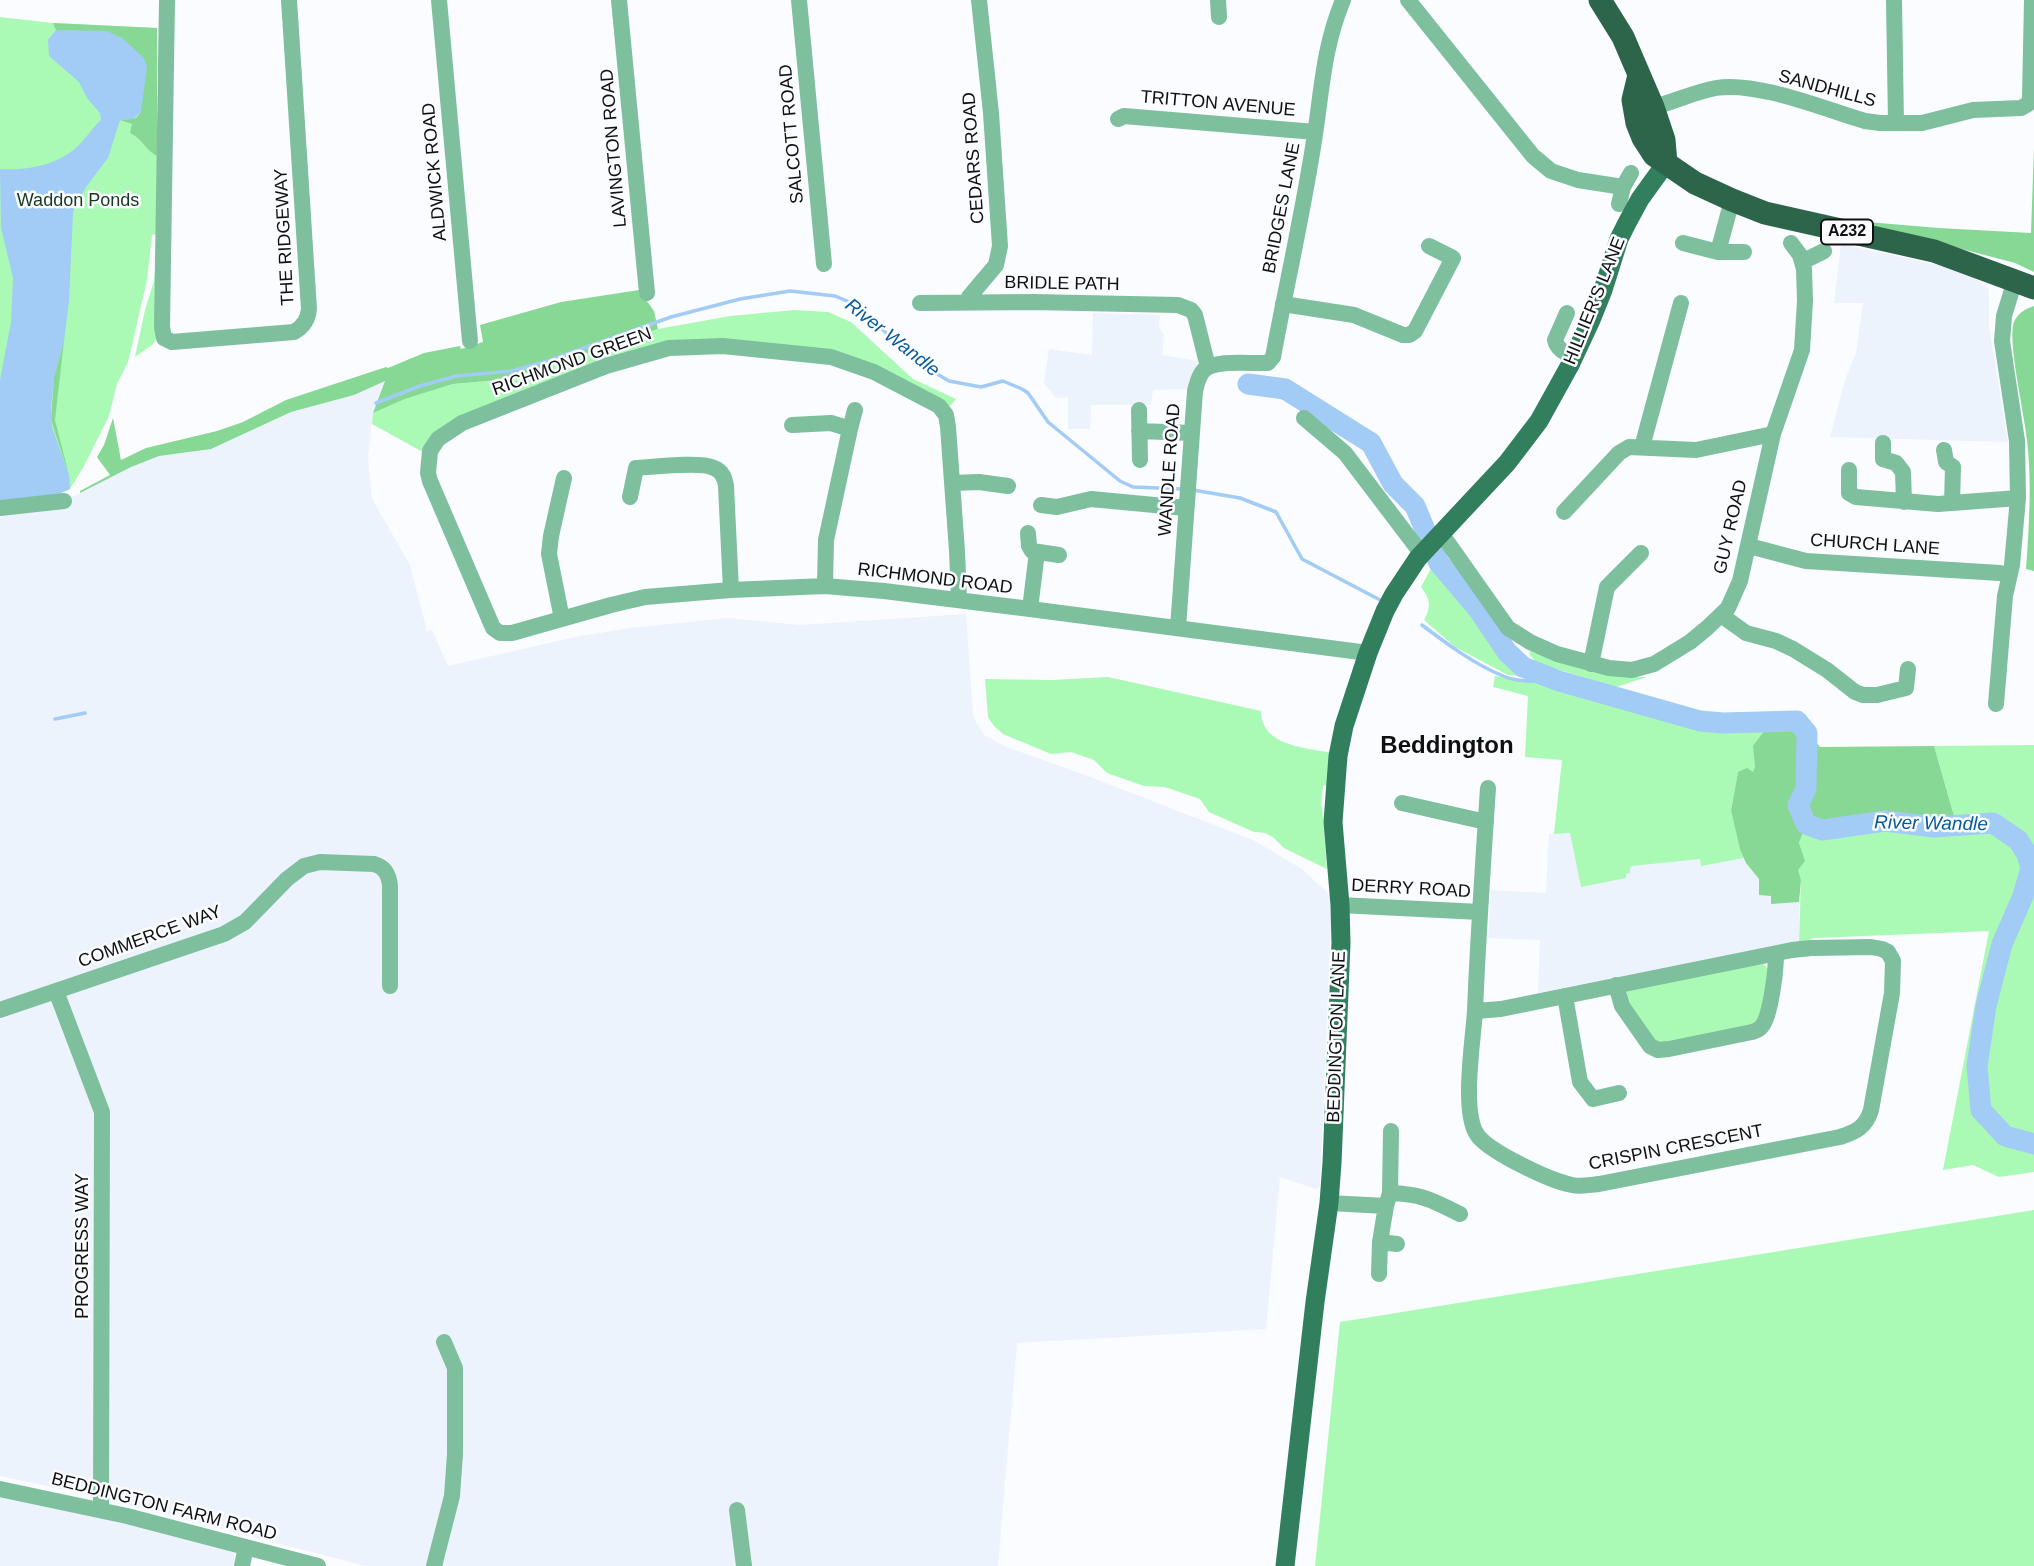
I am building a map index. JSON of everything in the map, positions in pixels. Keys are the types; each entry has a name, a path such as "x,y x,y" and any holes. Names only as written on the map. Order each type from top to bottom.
{"highway":[{"path":"1600,0 1623,37 1653,107 1664,140 1666,163"},
{"name":"A232","path":"1639,75 1633,100 1637,124 1643,138 1654,155 1695,183 1765,213 1934,251 2024,284"}],"main road":[{"name":"HILLIER'S LANE","path":"1441,533 1520,447 1554,396 1603,290 1619,239 1640,199 1666,163"},
{"name":"BEDDINGTON LANE","path":"1284,1566 1329,1203 1340,979 1340,905 1333,822 1336,772 1344,726 1385,611 1421,553 1441,533"}],"street":[{"name":"THE RIDGEWAY","path":"167,0 162,327 164,338 172,342 294,332 307,319 309,309 289,0"},
{"name":"ALDWICK ROAD","path":"439,0 470,341"},
{"name":"LAVINGTON ROAD","path":"619,0 647,293"},
{"name":"SALCOTT ROAD","path":"799,0 824,264"},
{"name":"CEDARS ROAD","path":"967,302 996,265 1000,246 991,113 979,0"},
{"path":"1218,0 1219,18"},
{"name":"BRIDGES LANE","path":"1208,367 1218,364 1264,363 1270,362 1273,357 1315,132 1326,52 1343,0"},
{"path":"1408,0 1533,156 1551,171 1578,180 1627,180 1619,204"},
{"path":"1894,0 1896,123"},
{"name":"SANDHILLS","path":"1653,107 1714,88 1734,87 1787,97 1865,121 1922,122 1973,110 2021,108 2028,104 2030,98 2032,0"},
{"name":"TRITTON AVENUE","path":"1118,119 1124,116 1315,132"},
{"path":"1718,252 1732,201"},
{"path":"1683,243 1718,252 1744,252"},
{"name":"GUY ROAD","path":"1441,533 1508,628 1543,648 1591,664 1632,670 1648,666 1690,642 1728,608 1736,592 1749,546 1773,434 1802,350 1805,275 1802,262 1791,243"},
{"path":"1283,304 1354,315 1409,335 1417,327 1453,258 1429,246"},
{"path":"1802,262 1825,251"},
{"path":"1996,704 2005,576 2018,498 2017,441 2002,341 2004,316 2024,284"},
{"name":"BRIDLE PATH","path":"920,303 1178,305 1191,310 1197,319 1208,367"},
{"path":"1642,447 1681,303"},
{"path":"1567,313 1555,340 1557,347 1574,357"},
{"name":"RICHMOND GREEN","path":"500,633 493,628 430,481 430,450 438,439 462,423 623,360 670,348 703,346 823,356 858,366 943,408 948,427 959,600"},
{"name":"WANDLE ROAD","path":"1178,628 1192,433 1198,381 1208,367"},
{"path":"825,586 826,540 855,410"},
{"path":"1139,410 1140,460"},
{"path":"1304,418 1345,453 1421,553"},
{"path":"792,425 831,424 850,429"},
{"path":"1139,431 1192,433"},
{"path":"1564,512 1619,453 1629,447 1696,450 1773,434"},
{"path":"1883,443 1883,459 1896,463 1903,471 1904,502"},
{"path":"1944,450 1946,461 1952,467 1952,503"},
{"path":"630,497 635,468 705,466 718,470 725,479 726,486 731,590"},
{"path":"1849,470 1848,488 1851,496 1904,502 1952,503 2018,498"},
{"path":"562,619 549,554 564,478"},
{"path":"952,483 979,482 1008,486"},
{"path":"1041,506 1057,508 1089,492 1187,504"},
{"path":"0,508 64,501"},
{"path":"1028,533 1032,551 1059,555"},
{"name":"CHURCH LANE","path":"1749,546 1806,561 2005,576"},
{"path":"1030,609 1038,552"},
{"path":"1591,664 1608,587 1641,552"},
{"name":"RICHMOND ROAD","path":"500,633 512,633 645,597 825,586 959,600 1368,653"},
{"path":"1721,615 1746,633 1793,649 1863,695 1877,695 1906,688 1908,669"},
{"name":"CRISPIN CRESCENT","path":"1488,789 1470,1115 1477,1134 1506,1157 1561,1182 1586,1186 1840,1136 1860,1129 1869,1117 1874,1093 1891,1005 1893,961 1888,952 1871,947 1811,948 1776,954"},
{"path":"1402,803 1486,822"},
{"name":"COMMERCE WAY","path":"0,1010 224,934 253,915 293,873 304,866 320,862 374,864 387,873 390,886 390,986"},
{"name":"DERRY ROAD","path":"1340,905 1480,912"},
{"path":"1475,1011 1501,1009 1616,985 1776,954 1767,1018 1760,1028 1680,1047 1658,1050 1650,1046 1622,1006 1616,985"},
{"name":"PROGRESS WAY","path":"56,991 102,1112 101,1510"},
{"path":"1565,996 1580,1082 1592,1099 1619,1093"},
{"path":"1379,1274 1388,1243 1391,1131"},
{"path":"1329,1203 1388,1200 1411,1194 1427,1197 1460,1214"},
{"path":"434,1566 452,1496 455,1454 455,1368 444,1342"},
{"name":"BEDDINGTON FARM ROAD","path":"0,1489 101,1510 318,1566"},
{"path":"737,1510 744,1566"},
{"path":"242,1566 246,1547"}],"shaded area":[{"path":"1841,244 1965,271 1989,289 1989,326 2008,442 1830,437 1846,377 1856,353 1863,303 1834,303"},
{"path":"1093,313 1160,315 1159,326 1164,336 1162,355 1198,361 1194,389 1153,390 1151,405 1091,405 1090,429 1068,429 1068,397 1056,398 1044,383 1049,349 1092,355"},
{"path":"386,380 373,413 368,457 372,499 410,565 427,631 432,630 448,666 575,637 630,628 728,618 800,625 966,614 973,717 984,735 1004,746 1253,840 1302,869 1332,897 1320,1186 1316,1189 1280,1177 1266,1329 1017,1343 998,1566 366,1566 88,1495 0,1476 0,511 64,501 159,456 211,449 291,412 354,395"},
{"path":"1736,829 1746,863 1771,895 1771,903 1799,902 1799,943 1538,993 1540,940 1488,938 1491,890 1546,893 1549,834"},
{"path":"0,1494 233,1547 235,1566 0,1566"}],"green space":[{"name":"Waddon Ponds","path":"0,17 53,23 157,28 157,234 152,235 147,280 128,362 117,384 109,416 84,466 70,489 57,495 0,501"},
{"path":"53,23 157,28 157,156 130,133 132,124 120,120 136,118 141,112 122,38 107,32 56,30"},
{"path":"2034,147 2034,272 2015,263 1855,221 2031,233"},
{"path":"157,248 159,336 152,345 135,357 154,281"},
{"path":"639,290 654,311 658,329 510,379 453,384 405,399 373,413 385,381 354,395 291,412 211,449 159,456 80,493 110,475 97,457 113,418 121,460 146,448 243,422 286,400 388,368 424,353 460,346 461,349 483,342 480,325 561,302"},
{"path":"2034,306 2034,571 2026,569 2030,505 2029,456 2012,331 2018,316"},
{"path":"794,310 828,312 851,322 913,379 956,399 950,406 870,365 666,346 443,430 421,451 372,424 373,413 405,399 453,384 510,379 658,329 730,316"},
{"path":"64,341 55,420 69,475 51,420 54,377"},
{"path":"1433,565 1483,622 1512,667 1533,677 1508,675 1455,647 1424,620 1429,603 1421,587"},
{"path":"1532,648 1588,670 1617,676 1647,677 1616,687 1537,663 1529,654"},
{"path":"1495,676 1559,681 1700,721 1771,722 1754,746 1753,773 1738,772 1731,809 1744,858 1701,866 1700,859 1632,866 1626,878 1581,887 1570,833 1554,834 1562,760 1525,757 1528,696 1493,687"},
{"path":"1108,677 1261,711 1268,732 1277,738 1298,747 1333,753 1330,784 1323,786 1321,806 1327,869 1284,848 1265,833 1254,832 1209,812 1200,799 1165,787 1144,786 1107,773 1094,760 1071,752 1051,754 1003,734 988,717 985,679"},
{"path":"1797,721 1820,747 1934,746 1954,816 1936,822 1885,814 1804,830 1799,843 1805,861 1798,870 1801,880 1799,902 1771,904 1771,896 1759,895 1759,879 1746,863 1740,849 1731,810 1738,772 1747,768 1753,772 1755,767 1753,746 1771,722"},
{"path":"2034,745 2034,1172 1999,1177 1973,1165 1943,1170 1989,931 1815,938 1799,943 1801,880 1797,870 1804,861 1799,843 1804,830 1844,820 1885,814 1936,822 1954,816 1934,746"},
{"path":"1763,963 1770,972 1759,1024 1655,1045 1625,997 1628,990"},
{"path":"2034,1210 2034,1566 1315,1566 1340,1322"}],"water":[{"name":"Waddon Ponds","path":"56,30 107,31 122,38 143,57 147,66 141,112 133,119 120,120 108,158 86,187 73,212 69,301 64,341 54,377 51,408 52,427 69,475 70,489 57,495 0,501 0,380 11,322 13,278 1,228 0,169 32,168 52,162 71,152 101,120 100,113 87,98 79,82 49,56 48,40"}],"waterway":[{"name":"River Wandle","path":"376,403 456,376 511,371 544,362 671,317 740,299 790,291 835,296 854,304 922,365 949,381 981,387 1003,381 1022,389 1028,393 1048,422 1120,481 1133,487 1182,489"},
{"name":"River Wandle","path":"1248,384 1285,389 1371,443 1393,484 1415,506 1439,563 1478,609 1507,652 1523,667 1559,681 1700,721 1797,721 1807,733 1806,789 1798,805 1806,824 1822,830 1885,821 1934,827 1993,823 2018,840 2027,854 2031,868 2023,896 2002,944 1986,1006 1977,1066 1981,1110 2005,1136 2034,1144"},
{"name":"River Wandle","path":"1193,490 1240,498 1276,512 1302,559 1382,601"},
{"name":"River Wandle","path":"1422,625 1471,660 1503,676 1523,681 1559,681"},
{"name":"River Wandle","path":"55,719 85,713"}],"district":[{"name":"Beddington","path":"1447,746"}]}
